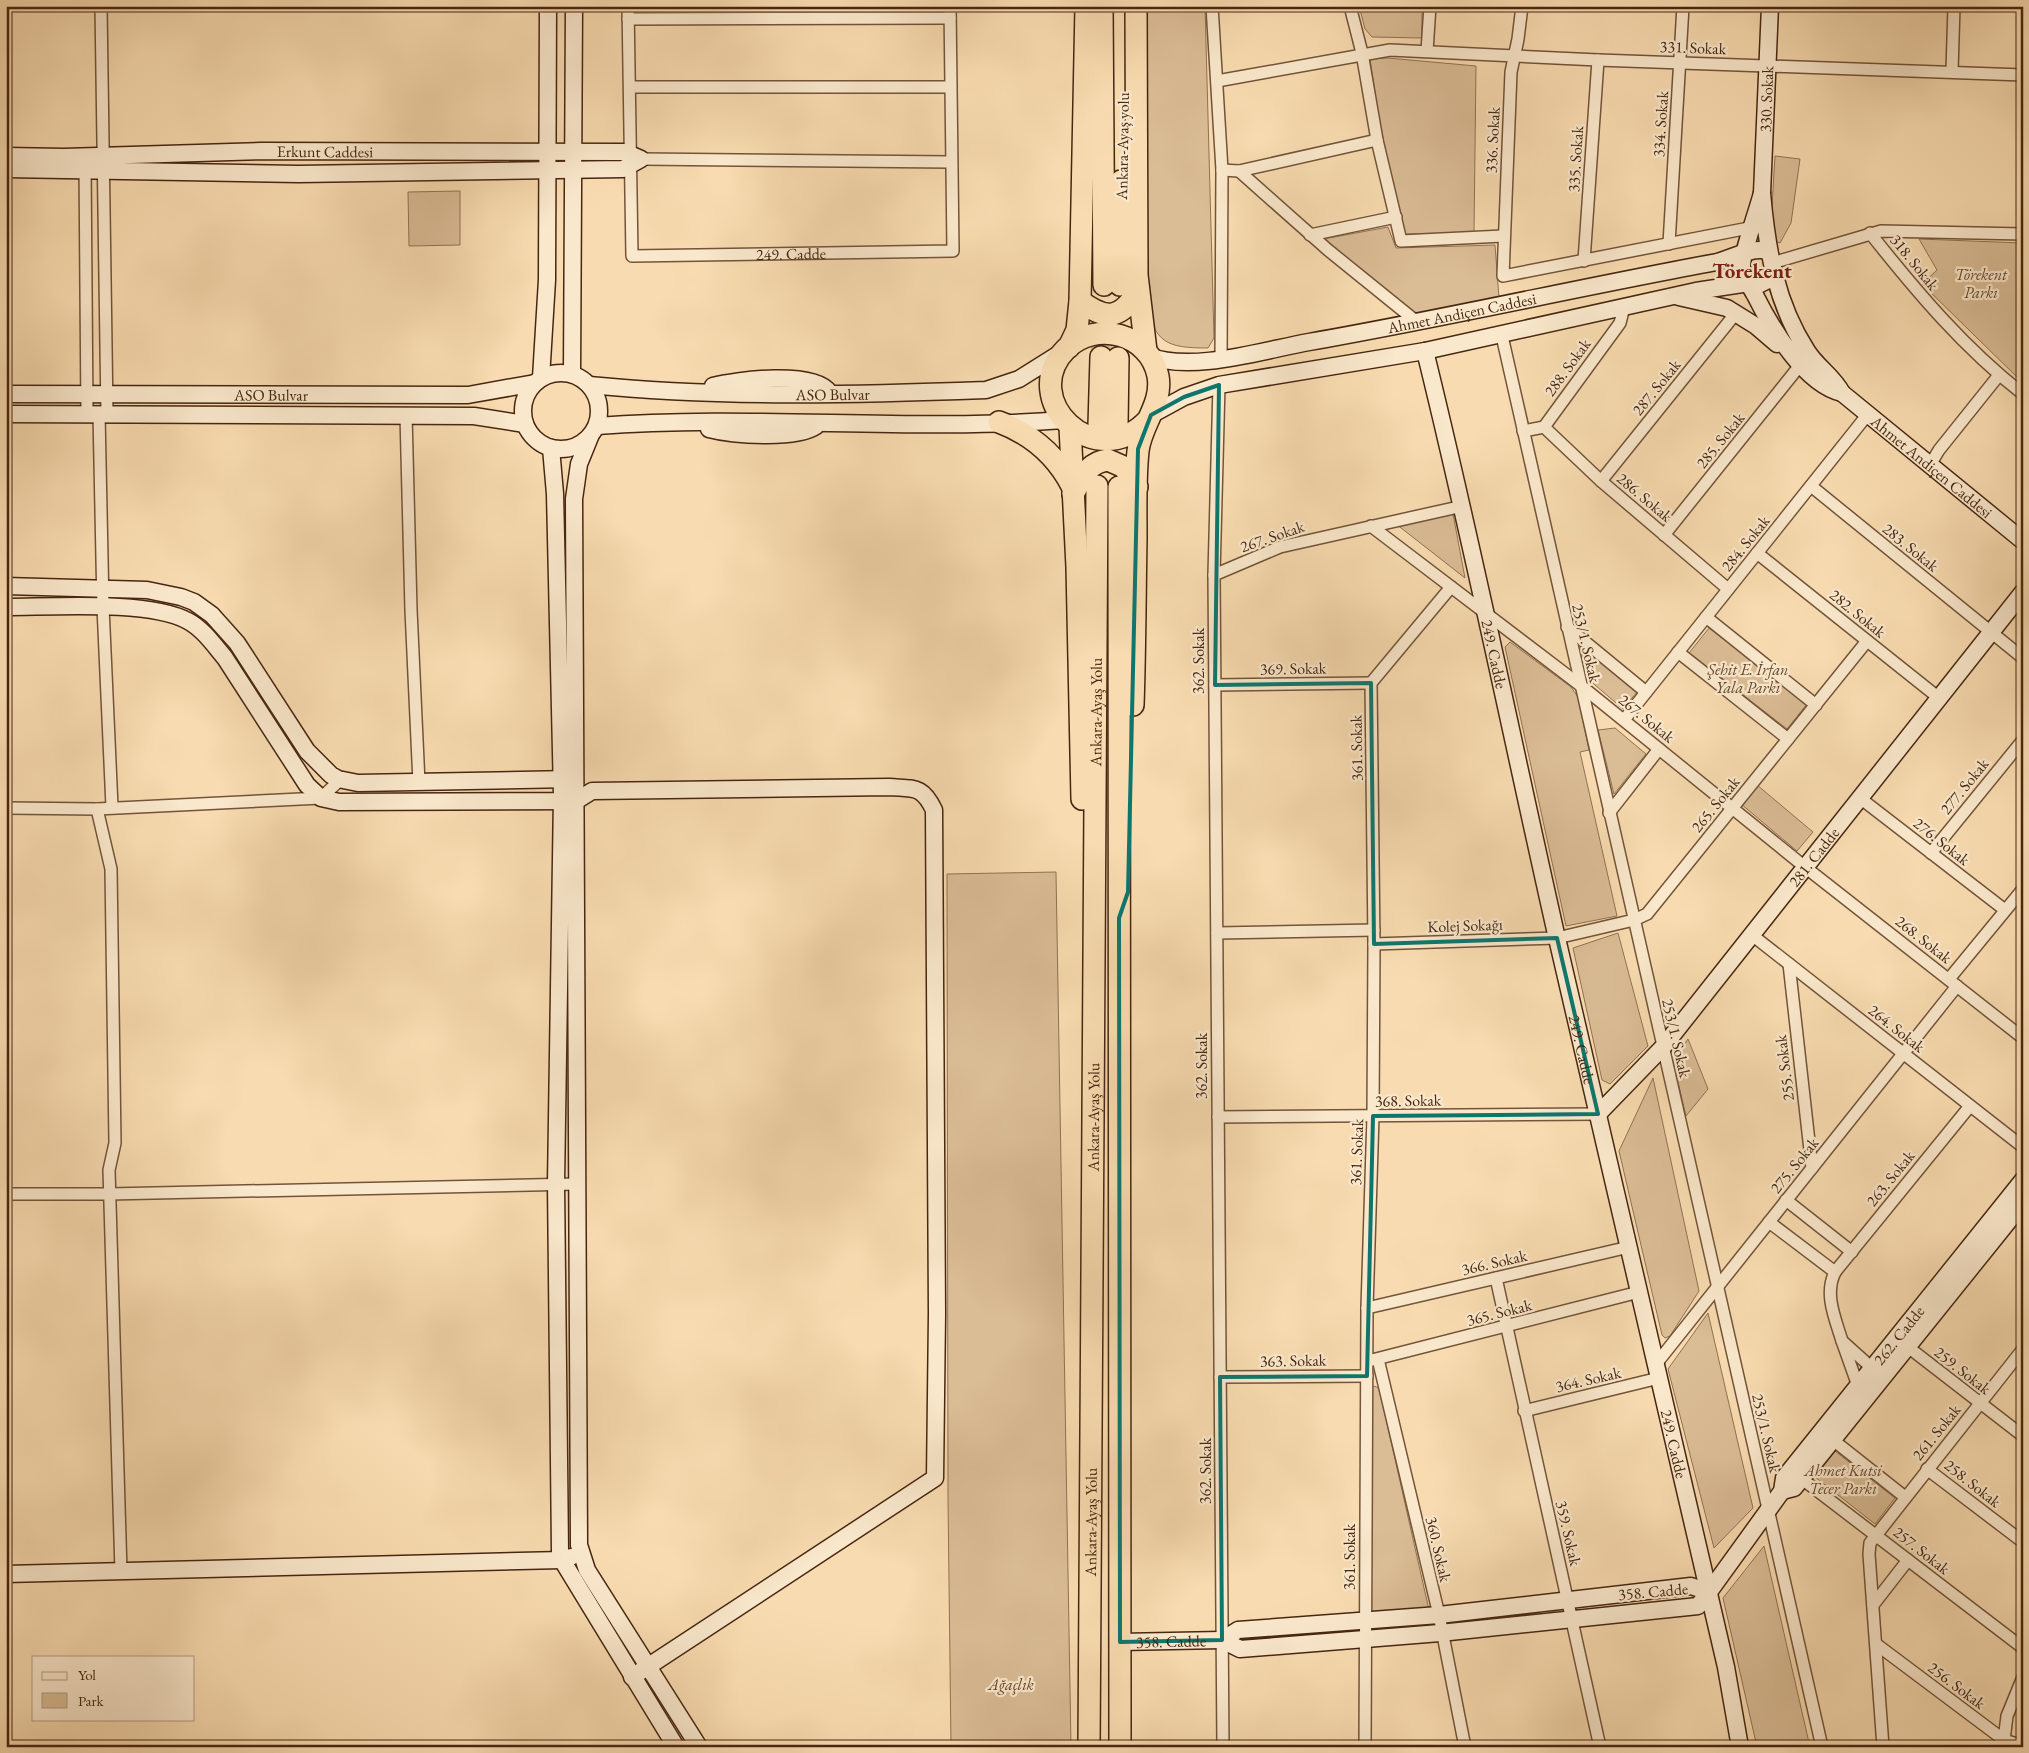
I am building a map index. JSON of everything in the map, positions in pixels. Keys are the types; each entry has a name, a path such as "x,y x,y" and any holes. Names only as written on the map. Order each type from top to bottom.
{"highway":[{"path":"1086,6 1080,301 1077,330 1056,366 1052,384 1054,404 1067,424 1089,438 1111,440 1132,434 1149,417 1158,398 1159,386 1158,374 1120,287 1136,6"},
{"name":"Ankara-Ayaş yolu","path":"1102,6 1120,287"},
{"name":"Ankara-Ayaş yolu","path":"1120,287 1122,6"},
{"path":"1080,301 1098,314 1111,315 1130,304 1120,287"},
{"path":"1068,348 1085,336 1108,333 1130,338 1148,354"},
{"path":"1108,425 1109,357"},
{"name":"Ankara-Ayaş Yolu","path":"1120,1747 1119,918 1128,487 1149,417"},
{"path":"999,422 1020,431 1040,444 1058,464 1073,491"},
{"path":"1067,424 1077,567 1082,863 1084,884 1095,910"},
{"path":"1073,491 1091,465 1108,460 1124,467 1128,487"},
{"name":"Ankara-Ayaş Yolu","path":"1089,1747 1097,486"}],"street":[{"path":"98,414 107,394 101,6"},
{"path":"538,380 547,280 548,6"},
{"path":"572,374 575,170 574,6"},
{"name":"249. Cadde","path":"628,6 634,160 632,256 953,251 950,162 950,12"},
{"path":"1212,6 1222,170 1221,358"},
{"path":"1350,6 1362,53 1377,140 1401,241 1503,236"},
{"path":"1428,51 1430,6"},
{"name":"336. Sokak","path":"1522,6 1518,39 1513,56 1503,236 1503,276 1584,261"},
{"name":"334. Sokak","path":"1669,244 1683,6"},
{"name":"330. Sokak","path":"1770,6 1762,194 1771,264"},
{"path":"1952,71 1954,6"},
{"path":"628,19 950,12"},
{"name":"331. Sokak","path":"1217,81 1362,53 1390,50 1598,60 2023,75"},
{"name":"335. Sokak","path":"1584,261 1598,60"},
{"path":"630,87 950,87"},
{"path":"1222,170 1239,171 1377,140"},
{"name":"Erkunt Caddesi","path":"6,156 85,163 261,151 625,152 634,160"},
{"path":"102,162 299,174 624,170 634,160 950,162"},
{"path":"6,169 85,163 88,394 98,414 103,607 112,807"},
{"path":"1239,171 1310,234 1417,322"},
{"name":"330. Sokak","path":"1744,255 1762,194"},
{"path":"1310,234 1396,217"},
{"path":"1584,261 1754,226"},
{"path":"1771,264 1870,233 1896,230 2023,234"},
{"name":"318. Sokak","path":"1870,233 1916,292 1999,375 2023,394"},
{"path":"1744,255 1754,249 1771,264"},
{"name":"Ahmet Andiçen Caddesi","path":"1148,354 1161,361 1181,363 1221,358 1417,322 1744,255 1743,271 1767,318 1801,364 1831,390 1842,393"},
{"path":"1749,283 1764,284 1771,264"},
{"name":"Ahmet Andiçen Caddesi","path":"1771,264 1781,299 1807,351 1815,363 1836,383 1842,393 2023,541"},
{"name":"Ahmet Andiçen Caddesi","path":"1149,417 1190,394 1219,385 1425,352 1675,296 1749,283"},
{"path":"1675,296 1715,305 1736,313 1756,326 1801,364"},
{"name":"288. Sokak","path":"1544,427 1620,323 1624,307"},
{"name":"287. Sokak","path":"1601,481 1736,313"},
{"name":"253/1. Sokak","path":"1502,336 1822,1747"},
{"name":"ASO Bulvar","path":"590,385 703,392 830,394 986,390 1019,378 1068,348"},
{"name":"249. Cadde","path":"1425,352 1463,506 1484,610 1557,938 1726,1667 1740,1747"},
{"name":"285. Sokak","path":"1664,535 1801,364"},
{"path":"593,432 572,449 551,448 535,439 525,424 523,409 526,395 538,380 551,374 572,374 590,385 599,405 593,432 579,464 574,498 569,779 580,1553 587,1570 699,1747"},
{"path":"1930,465 1939,450 1999,375"},
{"name":"ASO Bulvar","path":"6,394 468,395 538,380"},
{"name":"362. Sokak","path":"1219,385 1214,575 1223,1747"},
{"name":"ASO Bulvar","path":"6,414 474,416 525,424"},
{"name":"284. Sokak","path":"1624,720 1868,414"},
{"path":"406,415 411,610 419,783"},
{"name":"ASO Bulvar","path":"593,432 701,421 1067,424"},
{"path":"1523,431 1544,427"},
{"name":"286. Sokak","path":"1544,427 1601,481 1728,589"},
{"path":"551,448 569,779"},
{"name":"283. Sokak","path":"1811,486 2023,658"},
{"name":"267. Sokak","path":"1214,575 1280,547 1463,506"},
{"name":"267. Sokak","path":"1371,526 1484,610 1580,685 1805,867"},
{"name":"282. Sokak","path":"1758,553 1938,698"},
{"path":"6,586 156,590 181,597 204,609 237,643 307,751 331,775 341,779 358,783 569,779 592,791"},
{"path":"1371,683 1451,586"},
{"name":"281. Cadde","path":"1598,1114 1663,1047 2023,592"},
{"path":"6,607 103,607 159,612 173,615 196,627 225,658 297,772 314,794 321,798"},
{"path":"1706,617 1816,704"},
{"path":"1567,627 1646,692"},
{"name":"265. Sokak","path":"1557,938 1634,920 1653,908 1867,640"},
{"path":"1678,652 1788,740"},
{"name":"369. Sokak","path":"1215,685 1371,683"},
{"name":"361. Sokak","path":"1365,1747 1367,1376 1372,1360 1367,1308 1373,1116 1374,930 1371,683"},
{"name":"277. Sokak","path":"1931,853 2023,740"},
{"path":"1609,813 1659,749"},
{"path":"321,798 341,779"},
{"path":"6,808 97,809 321,798 356,804 569,801 592,791 889,787 919,790 926,795 934,810 937,1305 935,1478 632,1677"},
{"name":"276. Sokak","path":"1860,798 2005,910"},
{"path":"569,801 556,1184 560,1552 562,1560 676,1747"},
{"path":"97,809 111,869 115,1143 108,1170 121,1572"},
{"name":"268. Sokak","path":"1805,867 2023,1038"},
{"name":"275. Sokak","path":"1657,1371 1718,1286 1903,1054 2005,910 2023,888"},
{"path":"1217,933 1374,930"},
{"name":"264. Sokak","path":"1752,935 2023,1147"},
{"name":"Kolej Sokağı","path":"1374,944 1557,938"},
{"name":"255. Sokak","path":"1789,964 1812,1168"},
{"name":"263. Sokak","path":"1835,1272 1970,1106"},
{"name":"368. Sokak","path":"1218,1118 1598,1114"},
{"name":"262. Cadde","path":"1709,1592 1782,1491 1784,1478 2023,1180"},
{"path":"6,1194 109,1194 575,1184"},
{"path":"1786,1200 1852,1252"},
{"name":"262. Cadde","path":"1782,1491 1794,1488 2023,1203"},
{"path":"1769,1222 1835,1272 1832,1278 1830,1295 1842,1340 1858,1386"},
{"name":"366. Sokak","path":"1367,1308 1628,1247"},
{"name":"359. Sokak","path":"1496,1278 1600,1747"},
{"name":"365. Sokak","path":"1372,1360 1639,1292"},
{"path":"1842,1340 1872,1368"},
{"name":"259. Sokak","path":"1908,1347 2023,1436"},
{"name":"261. Sokak","path":"1875,1534 2023,1349"},
{"name":"360. Sokak","path":"1372,1360 1438,1615 1440,1633 1465,1747"},
{"name":"364. Sokak","path":"1524,1410 1657,1371"},
{"name":"363. Sokak","path":"1220,1377 1367,1376"},
{"path":"1833,1440 1905,1497"},
{"name":"258. Sokak","path":"1927,1469 2023,1542"},
{"name":"257. Sokak","path":"1802,1478 2023,1648"},
{"path":"1875,1534 1869,1554 1883,1747"},
{"path":"6,1574 562,1560 580,1553"},
{"path":"1872,1604 1908,1560"},
{"name":"358. Cadde","path":"1120,1642 1222,1640 1240,1649 1366,1640 1698,1606 1709,1592 1691,1586 1438,1615 1365,1622 1238,1630 1222,1640"},
{"name":"256. Sokak","path":"1876,1644 2002,1743 2023,1746"},
{"path":"2002,1743 2007,1716 2023,1677"}],"highlighted area":[{"path":"1219,385 1215,685 1371,683 1374,944 1557,938 1598,1114 1373,1116 1367,1376 1220,1377 1222,1640 1120,1642 1119,918 1128,892 1138,449 1151,415 1184,397"}],"green space":[{"path":"1145,6 1205,6 1214,338 1208,348 1182,347 1164,340 1153,326 1145,301"},
{"path":"1359,6 1422,6 1422,38 1372,37 1365,29"},
{"path":"1388,58 1476,66 1474,233 1405,234 1381,134 1370,59"},
{"path":"1775,156 1800,159 1791,223 1780,243 1770,240"},
{"path":"460,191 460,245 409,246 408,192"},
{"path":"1388,227 1396,248 1495,245 1499,298 1417,314 1324,239"},
{"name":"Törekent Parkı","path":"1919,239 2023,243 2023,383 1922,284 1937,270"},
{"path":"1453,514 1465,578 1396,524"},
{"name":"Şehit E. İrfan Yala Parkı","path":"1709,628 1807,704 1787,729 1689,653"},
{"path":"1510,642 1571,687 1578,697 1589,750 1580,752 1617,916 1566,926 1505,647"},
{"path":"1579,644 1637,692 1623,709 1588,679"},
{"path":"1615,728 1646,754 1614,794 1598,730"},
{"path":"1757,785 1813,832 1797,851 1741,804"},
{"name":"Ağaçlık","path":"1056,872 1071,1747 951,1747 948,1498 947,874"},
{"path":"1618,933 1648,1046 1610,1084 1602,1080 1573,948"},
{"path":"1688,1039 1708,1089 1686,1116 1673,1061"},
{"path":"1653,1078 1699,1291 1670,1336 1665,1338 1662,1335 1619,1151"},
{"path":"1708,1313 1753,1508 1714,1548 1668,1369"},
{"path":"1374,1386 1379,1388 1429,1610 1371,1616 1370,1390"},
{"name":"Ahmet Kutsi Tecer Parkı","path":"1835,1451 1895,1498 1875,1524 1815,1477"},
{"path":"1764,1546 1810,1747 1757,1747 1723,1598"}],"tunnel":[{"path":"1101,357 1104,285"}],"district":[{"name":"Törekent","path":"1752,271"}]}
